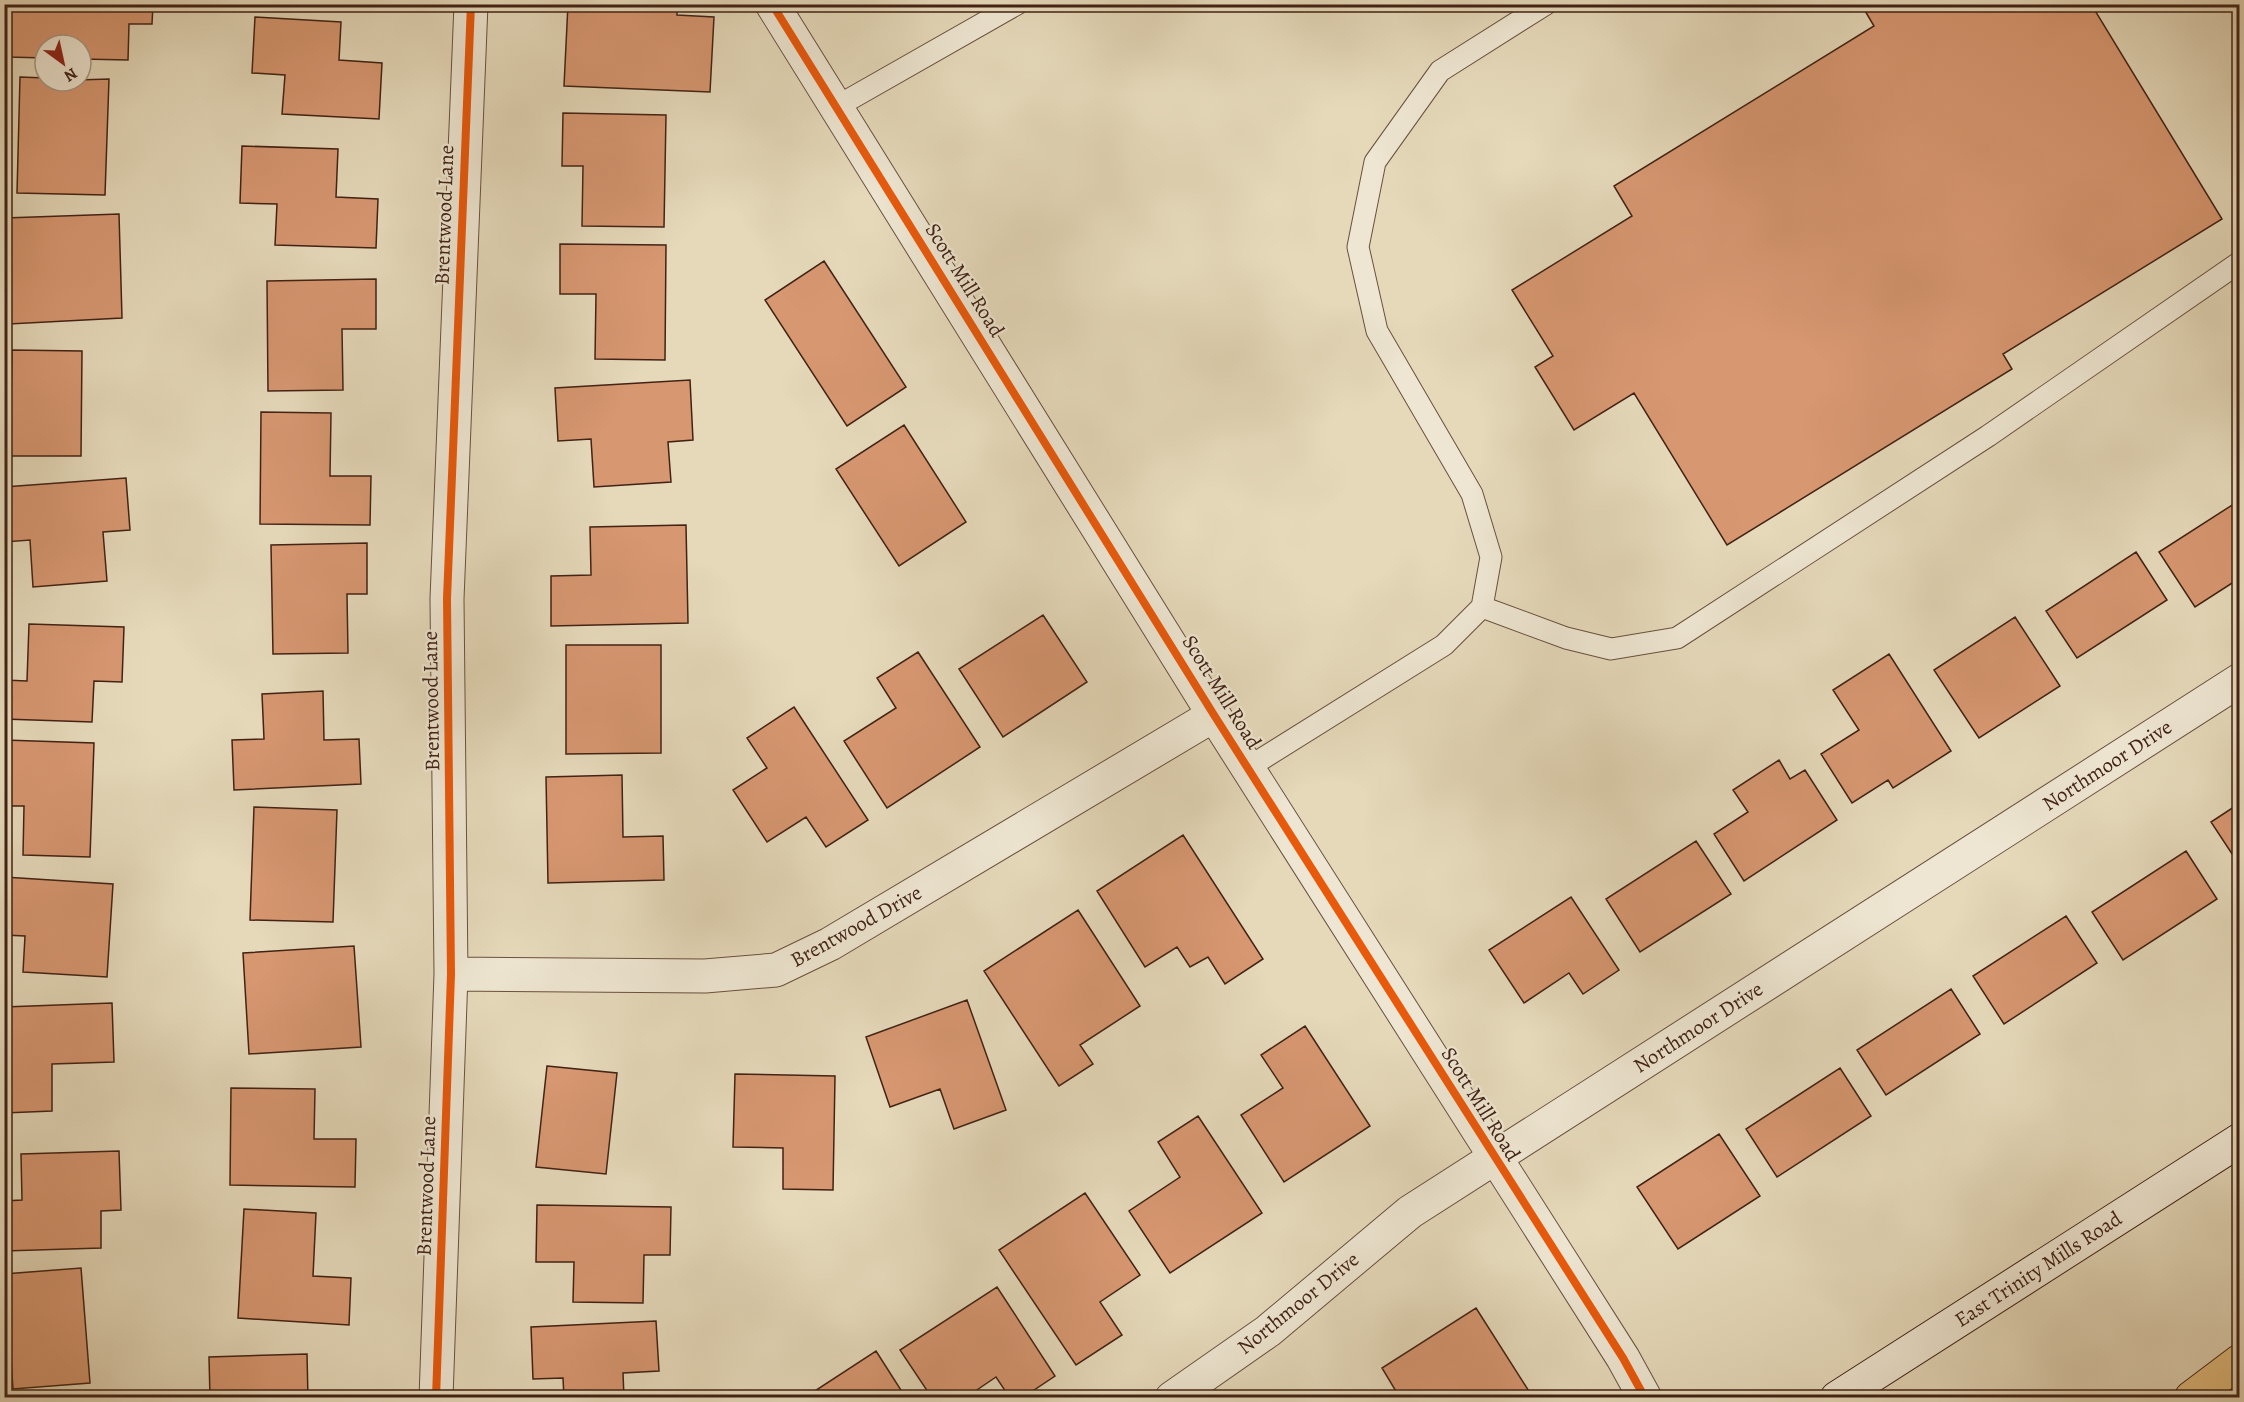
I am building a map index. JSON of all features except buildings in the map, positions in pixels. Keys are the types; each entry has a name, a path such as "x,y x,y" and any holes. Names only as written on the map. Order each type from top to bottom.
{"highway":[{"path":"2191,1398 2240,1361"}],"street":[{"name":"Brentwood Lane","path":"436,1398 451,974 447,599 471,4"},
{"name":"Scott Mill Road","path":"772,4 1214,715 1623,1358 1645,1398"},
{"name":"Northmoor Drive","path":"1172,1398 1268,1331 1410,1212 2240,680"},
{"name":"Brentwood Drive","path":"451,974 705,976 776,970 830,944 1214,715"},
{"name":"East Trinity Mills Road","path":"1837,1398 2240,1140"}],"lane":[{"path":"836,107 1017,4"},
{"path":"1249,768 1444,645 1482,607 1491,557 1472,494 1377,331 1358,248 1375,162 1440,71 1546,4"},
{"path":"1482,607 1566,638 1611,649 1677,638 1988,436 2240,262"}],"cycle path":[{"path":"436,1398 451,974 447,599 471,4"},
{"path":"772,4 1214,715 1623,1358 1645,1398"}]}
